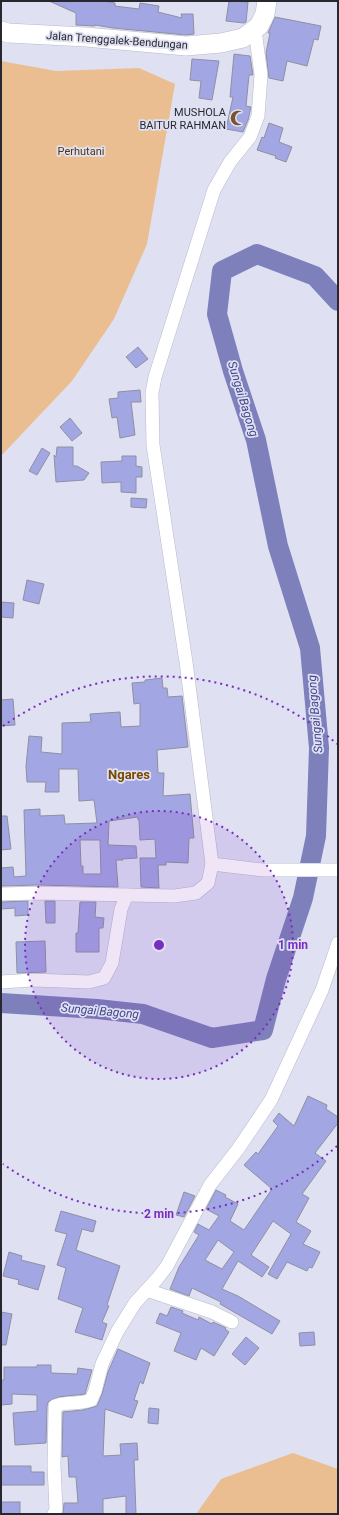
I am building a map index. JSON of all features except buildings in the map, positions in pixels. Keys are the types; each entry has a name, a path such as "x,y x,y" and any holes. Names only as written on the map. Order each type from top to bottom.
{"main road":[{"path":"255,30 259,26 265,14 267,1"},
{"name":"Jalan Trenggalek-Bendungan","path":"1,31 186,46 221,43 243,38 255,30"}],"street":[{"path":"1,894 39,893 174,896 196,893 208,883 212,864 186,662 153,445 152,393 155,377 214,190 230,162 250,137 258,116 260,75 255,30"},
{"path":"212,864 263,870 335,870"},
{"path":"1,982 32,980 89,982 104,978 112,963 122,909 127,895"},
{"path":"54,1514 56,1509 54,1408 59,1404 80,1403 91,1400 102,1364 114,1339 135,1303 167,1266 210,1185 238,1149 271,1100 322,990 338,943"},
{"path":"147,1290 212,1312 232,1322"}],"green space":[{"name":"Perhutani","path":"1,61 56,71 139,68 175,84 147,244 114,319 72,381 1,456"},
{"path":"293,1453 338,1469 338,1514 196,1514 221,1479"}],"waterway":[{"name":"Sungai Bagong","path":"1,1003 97,1009 143,1014 212,1038 263,1030 276,979 303,898 316,836 319,748 310,648 278,546 256,440 233,371 217,314 222,271 257,254 315,276 338,301"}],"place":[{"name":"MUSHOLA BAITUR RAHMAN","path":"238,118"}],"district":[{"name":"Ngares","path":"129,774"}]}
